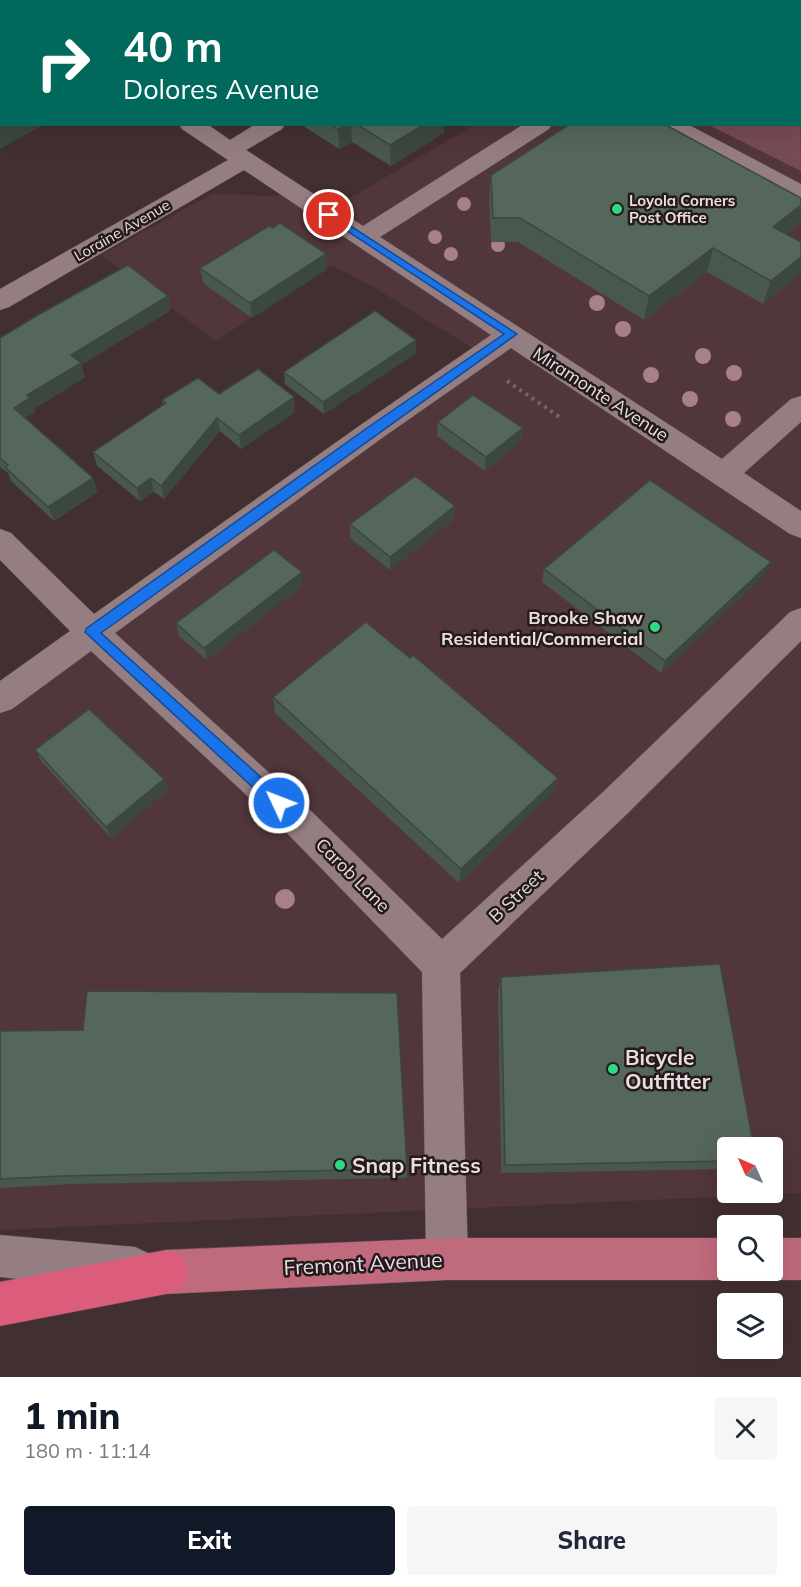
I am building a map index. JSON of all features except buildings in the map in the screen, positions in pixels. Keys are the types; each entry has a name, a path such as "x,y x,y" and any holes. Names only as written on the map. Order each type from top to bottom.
{"highway":[{"path":"0,1304 166,1272"}],"main road":[{"name":"Fremont Avenue","path":"166,1272 447,1259 717,1259"},
{"path":"783,1259 801,1259"}],"street":[{"name":"Miramonte Avenue","path":"193,126 801,526"},
{"name":"Loraine Avenue","path":"0,300 237,155 272,126"},
{"path":"363,237 538,126"},
{"path":"672,126 801,194"},
{"path":"0,699 372,431 512,334"},
{"path":"724,474 801,406"},
{"name":"Carob Lane","path":"0,542 92,632 296,818 441,965"},
{"name":"B Street","path":"441,965 615,803 801,621"},
{"path":"441,965 447,1259"},
{"name":"Fremont Avenue","path":"0,1256 166,1272"}],"path":[{"path":"503,378 561,418"}],"shaded area":[{"path":"472,126 716,126 801,164 801,1193 783,1194 783,1137 717,1137 717,1197 0,1230 0,689 477,351 370,285 331,265 216,341 101,255 212,194 350,198"},
{"path":"711,126 801,126 801,171"}],"place":[{"name":"Loyola Corners Post Office","path":"617,209"},
{"name":"Brooke Shaw Residential/Commercial","path":"655,627"},
{"name":"Bicycle Outfitter","path":"613,1069"},
{"name":"Snap Fitness","path":"340,1165"}],"route":[{"path":"279,803 92,632 372,431 512,334 329,215"}]}
